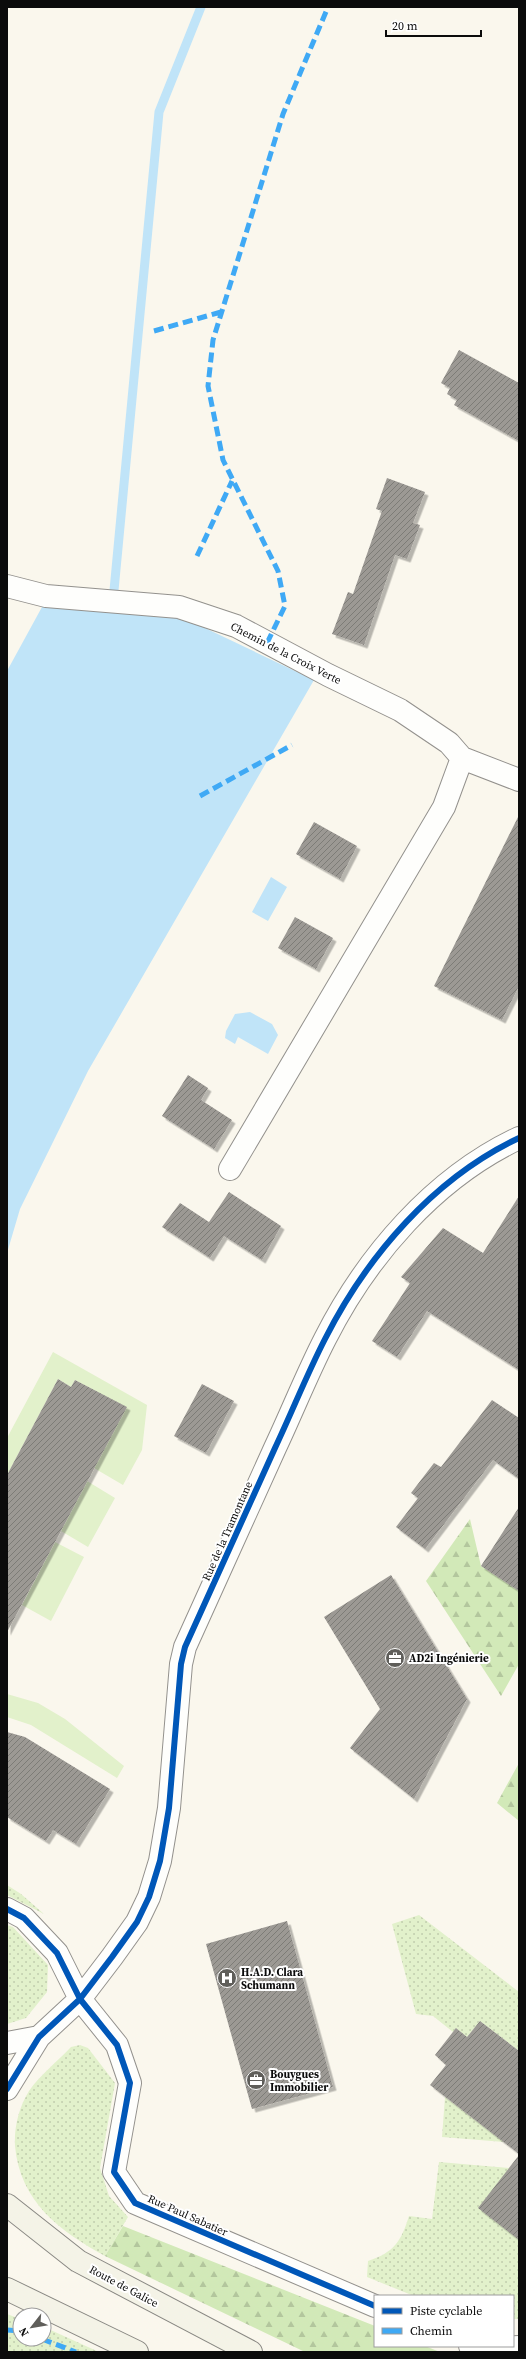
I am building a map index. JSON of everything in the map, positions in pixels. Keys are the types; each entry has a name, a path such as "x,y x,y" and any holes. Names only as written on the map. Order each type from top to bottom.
{"main road":[{"name":"Route de Galice","path":"7,2205 78,2261 251,2352"},
{"path":"7,2289 137,2352"}],"street":[{"name":"Chemin de la Croix Verte","path":"7,586 46,596 175,607 236,626 328,675 400,710 449,743 462,758 519,780"},
{"path":"230,1169 444,807 462,758"},
{"name":"Rue de la Tramontane","path":"7,2088 39,2037 80,1999 137,1922 149,1897 160,1860 169,1808 180,1664 185,1647 325,1339 372,1261 402,1227 434,1195 461,1172 491,1151 519,1138"},
{"name":"Rue Paul Sabatier","path":"7,1909 24,1918 57,1953 80,1999 117,2045 130,2083 114,2172 135,2202 374,2306"},
{"path":"7,2042 39,2037"},
{"path":"473,2347 478,2349 519,2347"}],"green space":[{"path":"53,1352 147,1405 142,1450 123,1485 94,1468 126,1407 75,1380 71,1387 58,1379 7,1475 7,1438"},
{"path":"87,1481 115,1498 88,1547 61,1531"},
{"path":"470,1519 481,1566 519,1591 519,1664 501,1696 426,1581"},
{"path":"55,1542 84,1557 51,1621 22,1605"},
{"path":"7,1694 38,1703 65,1719 124,1766 117,1778 31,1725 7,1717"},
{"path":"519,1763 519,1821 497,1803"},
{"path":"7,1885 21,1894 44,1914 7,1895"},
{"path":"419,1915 519,1992 519,2051 480,2021 467,2037 456,2028 453,2032 433,2016 416,2014 392,1924"},
{"path":"7,1925 13,1927 48,1965 47,1992 26,2018 7,2024"},
{"path":"80,2045 88,2048 115,2083 100,2168 109,2196 128,2217 105,2256 73,2236 45,2213 34,2199 25,2183 18,2166 15,2146 15,2132 18,2117 22,2104 29,2091 33,2085 71,2047"},
{"path":"445,2097 504,2142 442,2137"},
{"path":"439,2162 509,2168 519,2240 519,2319 514,2319 514,2295 412,2295 367,2277 368,2261 385,2254 396,2244 400,2239 409,2216 432,2219"},
{"path":"123,2226 374,2326 374,2347 428,2347 440,2352 305,2352 105,2256"},
{"path":"7,2314 12,2316 12,2347 52,2347 52,2331 99,2352 7,2352"}],"water":[{"path":"42,607 184,618 314,680 88,1071 20,1209 7,1253 7,671"},
{"path":"271,877 287,887 268,921 252,912"},
{"path":"250,1012 272,1024 278,1035 268,1054 238,1037 235,1044 225,1038 226,1031 235,1014"}],"building":[{"path":"459,350 519,383 519,441 454,405 457,400 447,394 450,388 441,383"},
{"path":"387,478 425,492 413,523 420,525 407,559 395,555 364,645 332,634 348,592 353,594 382,511 376,509"},
{"path":"519,815 519,986 502,1020 434,986"},
{"path":"314,822 357,846 340,879 296,854"},
{"path":"295,917 333,938 316,969 278,948"},
{"path":"188,1075 208,1088 201,1100 232,1120 214,1149 162,1116"},
{"path":"229,1192 281,1226 262,1260 224,1236 210,1258 162,1227 180,1203 209,1222"},
{"path":"519,1196 519,1370 427,1311 397,1357 372,1341 410,1283 401,1277 443,1228 483,1253"},
{"path":"58,1379 71,1387 75,1380 127,1407 7,1632 7,1475"},
{"path":"202,1384 234,1401 206,1453 174,1436"},
{"path":"492,1400 519,1418 519,1479 493,1460 425,1549 396,1527 418,1498 411,1493 434,1463 441,1467"},
{"path":"519,1507 519,1591 481,1566"},
{"name":"AD2i Ingénierie","path":"391,1575 467,1699 414,1799 350,1748 380,1709 324,1617"},
{"path":"7,1732 25,1737 110,1789 76,1844 53,1830 46,1841 7,1817"},
{"path":"287,1921 333,2087 252,2109 206,1944"},
{"path":"480,2021 519,2051 519,2154 430,2085 446,2065 435,2055 456,2028 467,2037"},
{"path":"519,2155 519,2240 478,2208"}],"waterway":[{"path":"113,601 159,112 201,7"}],"marked path":[{"path":"267,643 285,606 278,571 223,460 208,386 213,340 283,114 328,7"},
{"path":"154,331 221,312"},
{"path":"197,556 232,481"},
{"path":"200,796 292,745"},
{"path":"7,2330 12,2330"},
{"path":"52,2343 76,2352"}],"cycle path":[{"path":"7,2089 39,2037 80,1999 112,1957 137,1922 149,1897 160,1861 169,1808 181,1664 185,1647 325,1339 361,1278 382,1249 406,1222 431,1197 459,1175 488,1155 519,1138"},
{"path":"7,1909 24,1918 57,1953 80,1999 117,2045 130,2083 114,2172 135,2203 374,2306"}],"place":[{"name":"AD2i Ingénierie","path":"395,1658"},
{"name":"H.A.D. Clara Schumann","path":"227,1978"},
{"name":"Bouygues Immobilier","path":"256,2080"}]}
